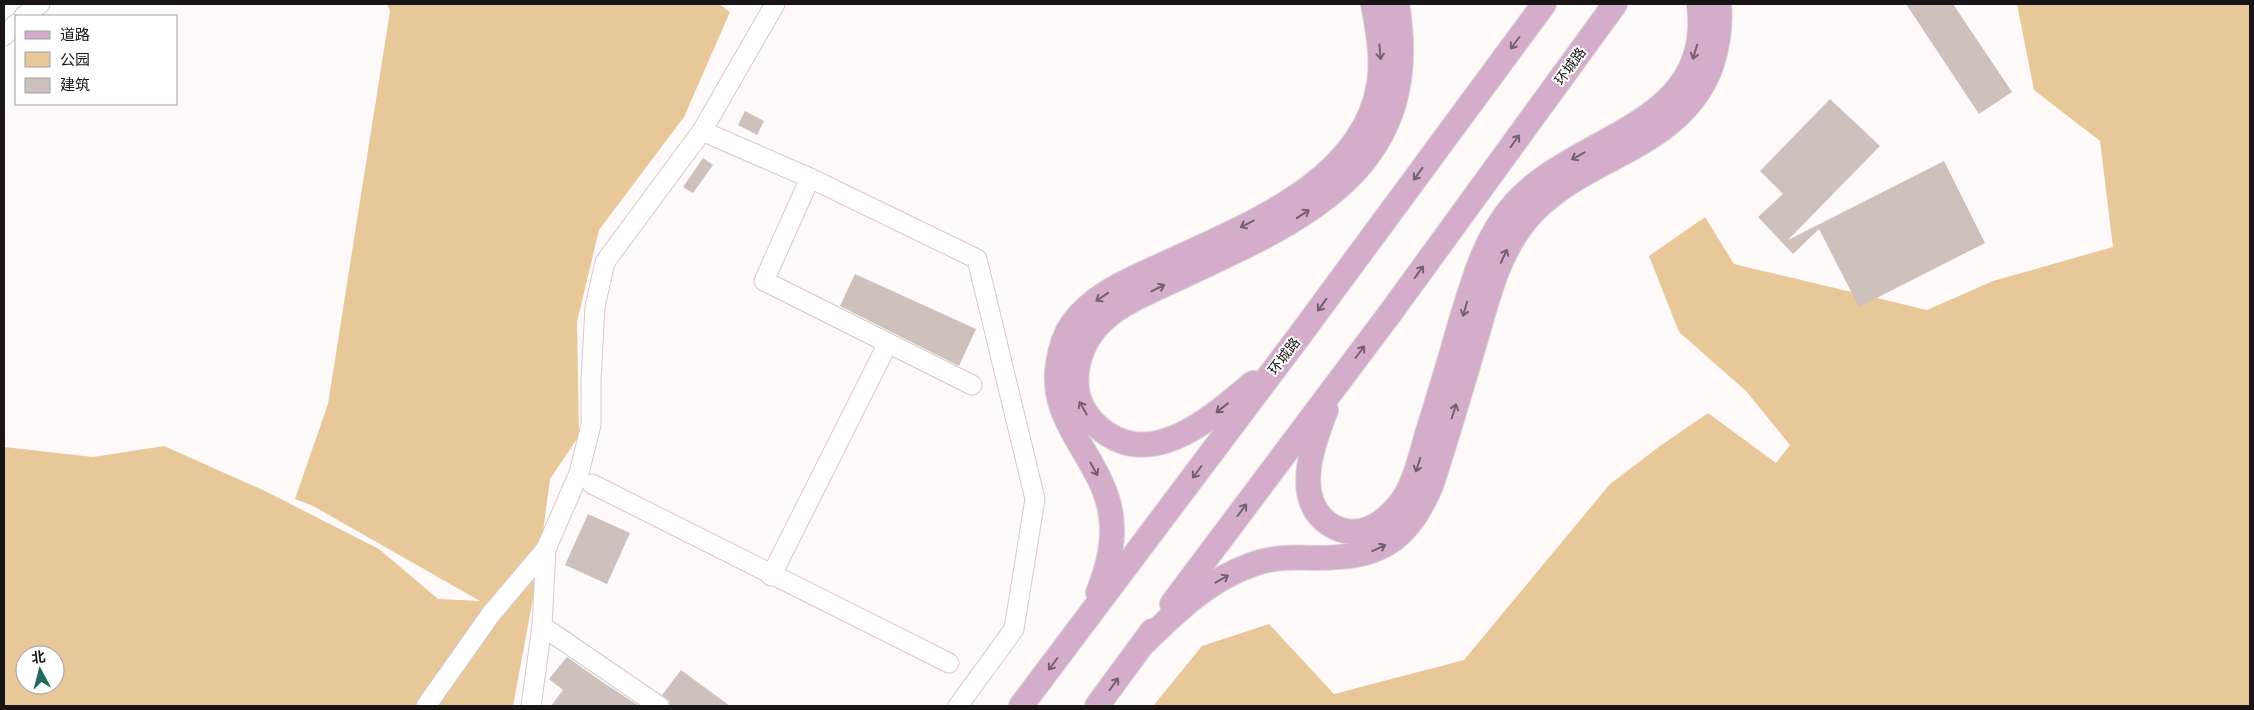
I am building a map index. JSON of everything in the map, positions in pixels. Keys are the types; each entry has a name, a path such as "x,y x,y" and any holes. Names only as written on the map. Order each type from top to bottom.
{"main road":[{"path":"1087,619 1109,561 1112,520 1102,486 1059,403 1056,375 1066,336 1072,324 1085,310 1113,290 1266,214 1311,185 1338,162 1359,135 1370,116 1377,95 1380,64 1373,4"},
{"path":"1293,345 1238,396 1198,425 1171,439 1152,444 1130,444 1105,433 1084,412 1077,394 1076,376 1081,350 1090,333 1104,319 1135,300 1290,222 1328,196 1363,163 1385,129 1398,87 1402,52 1397,4"},
{"name":"环城路","path":"1021,706 1293,345 1544,4"},
{"name":"环城路","path":"1097,706 1391,312 1615,4"},
{"path":"1336,385 1322,419 1312,452 1308,483 1310,500 1319,516 1329,524 1343,531 1359,532 1372,527 1388,516 1408,491 1474,277 1497,227 1511,208 1545,176 1577,156 1631,128 1652,114 1671,96 1686,75 1696,51 1700,25 1699,4"},
{"path":"1144,643 1205,589 1242,568 1278,558 1339,558 1360,554 1384,546 1404,532 1418,513 1431,486 1492,284 1510,242 1526,220 1547,198 1583,174 1652,138 1686,108 1703,84 1713,61 1719,36 1719,4"}],"street":[{"path":"25,15 40,4"},
{"path":"426,706 491,614 546,548 579,473 591,425 591,379 595,307 605,262 702,131 775,4"},
{"path":"4,36 15,25"},
{"path":"702,131 810,178 977,259 1036,499 1014,629 958,706"},
{"path":"810,178 764,281 972,385"},
{"path":"771,576 888,343"},
{"path":"592,484 771,576 949,663"},
{"path":"531,706 542,626 546,548"},
{"path":"542,626 659,706"}],"green space":[{"path":"387,4 719,4 730,12 684,117 599,230 577,322 579,436 550,479 537,577 513,706 4,706 4,447 93,457 164,446 263,490 379,549 438,599 480,601 313,506 295,499 328,404 390,11"},
{"path":"2017,4 2250,4 2250,706 1153,706 1202,646 1269,624 1334,694 1464,660 1610,484 1708,413 1776,463 1790,445 1746,391 1679,332 1649,256 1705,217 1734,264 1927,310 1993,281 2113,247 2100,141 2034,90"}],"building":[{"path":"1906,4 1953,4 2012,92 1979,114"},
{"path":"1830,99 1880,146 1788,240 1944,161 1985,243 1859,307 1819,229 1793,254 1758,217 1783,194 1760,171"},
{"path":"745,111 764,121 757,135 738,125"},
{"path":"703,158 713,165 693,193 683,187"},
{"path":"855,274 976,329 959,366 840,306"},
{"path":"588,514 630,533 607,584 565,565"},
{"path":"567,657 639,706 551,706 563,690 549,679"},
{"path":"681,670 730,706 670,706 669,701 662,695"}]}
